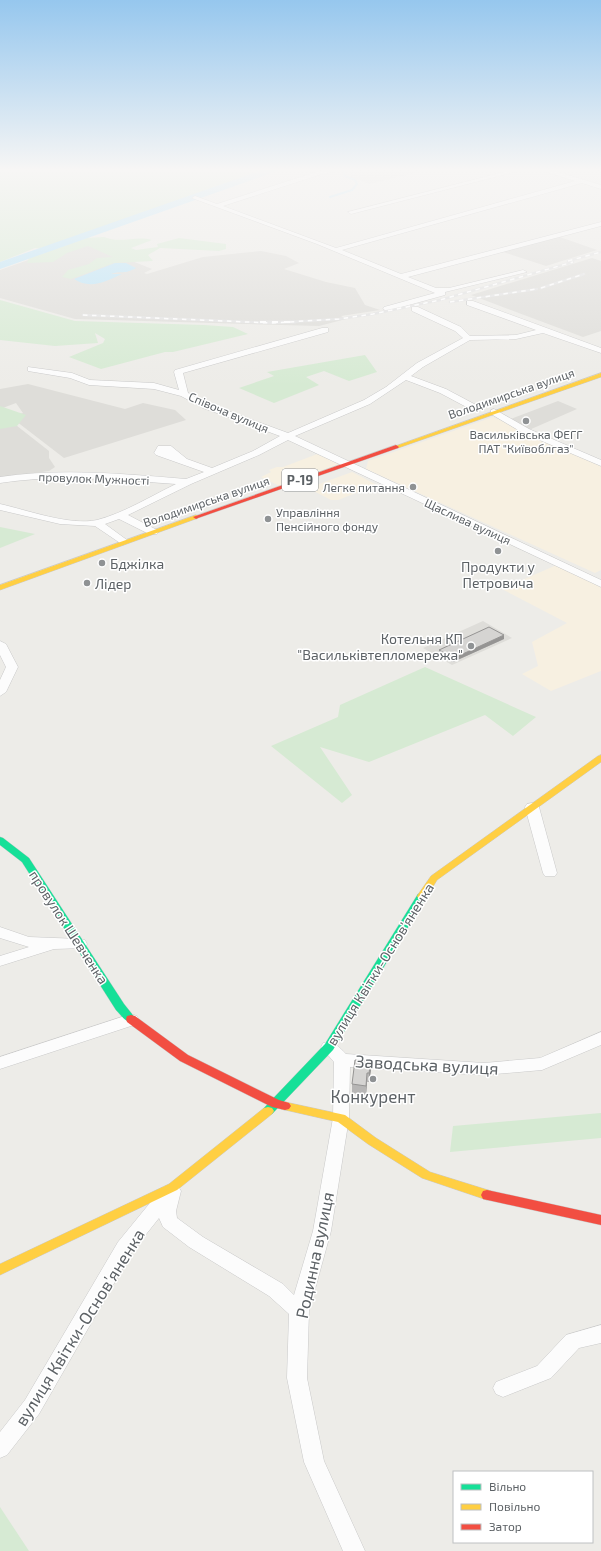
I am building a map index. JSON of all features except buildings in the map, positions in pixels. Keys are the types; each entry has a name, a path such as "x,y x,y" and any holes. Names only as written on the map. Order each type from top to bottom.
{"street":[{"path":"312,241 439,291"},
{"path":"335,250 366,241"},
{"path":"402,276 534,241"},
{"path":"386,310 439,291 449,290 523,272"},
{"path":"470,303 601,351"},
{"path":"415,309 458,329 468,338"},
{"name":"Співоча вулиця","path":"325,330 178,372 184,394 206,406 288,436 346,465"},
{"path":"0,507 65,522 81,524 97,523 120,515 288,436 367,402 389,389 420,365 468,338 516,337 544,330"},
{"path":"31,369 72,376 90,382 154,386 184,394"},
{"name":"Володимирська вулиця","path":"0,588 123,542 601,375"},
{"path":"406,377 444,391 475,408"},
{"path":"494,412 526,431 601,463"},
{"path":"184,461 214,472"},
{"name":"Щаслива вулиця","path":"346,465 601,584"},
{"name":"провулок Мужності","path":"0,480 14,477 60,475 188,482"},
{"path":"120,515 153,532"},
{"path":"97,523 123,542"},
{"path":"589,578 601,572"},
{"path":"0,644 12,667 0,692"},
{"name":"вулиця Квітки-Основʼяненка","path":"0,1270 172,1187 276,1104 329,1047 382,959 434,878 601,758"},
{"path":"532,808 550,873"},
{"name":"провулок Шевченка","path":"0,840 26,860 120,1007 131,1020 184,1058 276,1104 341,1118"},
{"path":"0,932 11,939 35,944 80,944"},
{"name":"провулок Шевченка","path":"0,961 59,944"},
{"path":"0,1063 131,1020"},
{"name":"Заводська вулиця","path":"342,1060 484,1070 542,1064 601,1038"},
{"path":"329,1047 342,1060"},
{"name":"Родинна вулиця","path":"342,1060 341,1118 322,1231 299,1311 297,1378 314,1462 354,1551"},
{"path":"341,1118 372,1141 426,1175 495,1197 601,1220"},
{"path":"172,1187 167,1212 169,1222 196,1242 276,1290 299,1311"},
{"name":"вулиця Квітки-Основʼяненка","path":"0,1448 32,1407 125,1247 172,1187"},
{"path":"503,1388 544,1372 573,1341 601,1334"}],"shaded area":[{"path":"81,241 152,269 144,273 147,274 203,257 261,251 286,256 299,263 284,269 326,282 355,288 365,305 380,310 341,316 346,319 319,326 75,319 0,298 0,270"},
{"path":"537,241 572,241 597,250 546,266 500,251"},
{"path":"592,258 601,261 601,331 583,337 471,295"},
{"path":"28,384 125,409 143,403 175,410 186,420 64,458 12,418 12,416 23,413 16,403 0,409 0,389"},
{"path":"558,401 577,409 529,430 508,420"},
{"path":"493,417 601,466 601,570 595,573 366,469 368,461"},
{"path":"0,420 12,422 49,451 49,458 55,467 49,471 0,478"},
{"path":"320,453 346,465 282,487 261,477 271,472 269,470 277,467 283,467"},
{"path":"352,472 377,485 338,500 331,500 308,488"},
{"path":"559,564 601,584 601,671 551,691 522,674 538,666 532,642 567,623 502,589"},
{"path":"483,621 512,638 452,665 423,648"}],"green space":[{"path":"0,241 64,241 43,249 35,248 0,262"},
{"path":"76,241 148,241 131,248 136,250 158,247 157,244 167,241 205,241 226,244 226,249 219,251 160,248 148,255 153,261 114,263 71,279 62,277 68,270 89,264 97,258 113,257 88,246 67,253 53,262 27,263 29,258"},
{"path":"0,300 75,321 233,327 248,334 173,352 165,352 101,369 69,357 103,343 105,339 95,333 98,343 55,346 0,340"},
{"path":"365,355 377,372 349,381 324,371 306,377 319,385 274,403 239,388 274,376 267,372"},
{"path":"0,406 26,415 17,426 0,429"},
{"path":"0,527 35,534 0,548"},
{"path":"425,667 536,717 513,736 485,715 369,762 320,747 352,795 342,803 271,746 338,717 340,705"},
{"path":"601,1113 601,1138 450,1152 453,1126"},
{"path":"0,1507 29,1551 0,1551"}],"water":[{"path":"115,263 126,263 136,268 126,272 111,274 122,274 98,283 86,284 74,279"}],"waterway":[{"path":"0,266 70,241"}],"railway":[{"path":"568,261 601,252"},
{"path":"288,322 339,319 373,314 440,300 573,262"},
{"path":"541,288 584,274"},
{"path":"450,302 537,289"},
{"path":"83,315 271,323 288,322"},
{"path":"260,322 288,322"},
{"path":"288,322 295,322"}],"traffic: fast":[{"path":"0,840 26,860 120,1007 131,1019"},
{"path":"268,1111 329,1047 422,896"}],"traffic: slow":[{"path":"396,447 601,375"},
{"path":"0,588 196,517"},
{"path":"422,896 434,878 601,758"},
{"path":"285,1106 341,1118 372,1141 426,1175 487,1195"},
{"path":"0,1270 173,1187 268,1111"}],"traffic: jam":[{"path":"196,517 396,447"},
{"path":"131,1019 184,1058 276,1104 285,1106"},
{"path":"487,1195 601,1220"}],"place":[{"name":"Васильківська ФЕГГ ПАТ \"Київоблгаз\"","path":"526,421"},
{"name":"Легке питання","path":"413,487"},
{"name":"Управління Пенсійного фонду","path":"268,519"},
{"name":"Продукти у Петровича","path":"498,551"},
{"name":"Бджілка","path":"102,563"},
{"name":"Лідер","path":"87,583"},
{"name":"Котельня КП \"Васильківтепломережа\"","path":"471,646"},
{"name":"Конкурент","path":"373,1079"}]}
